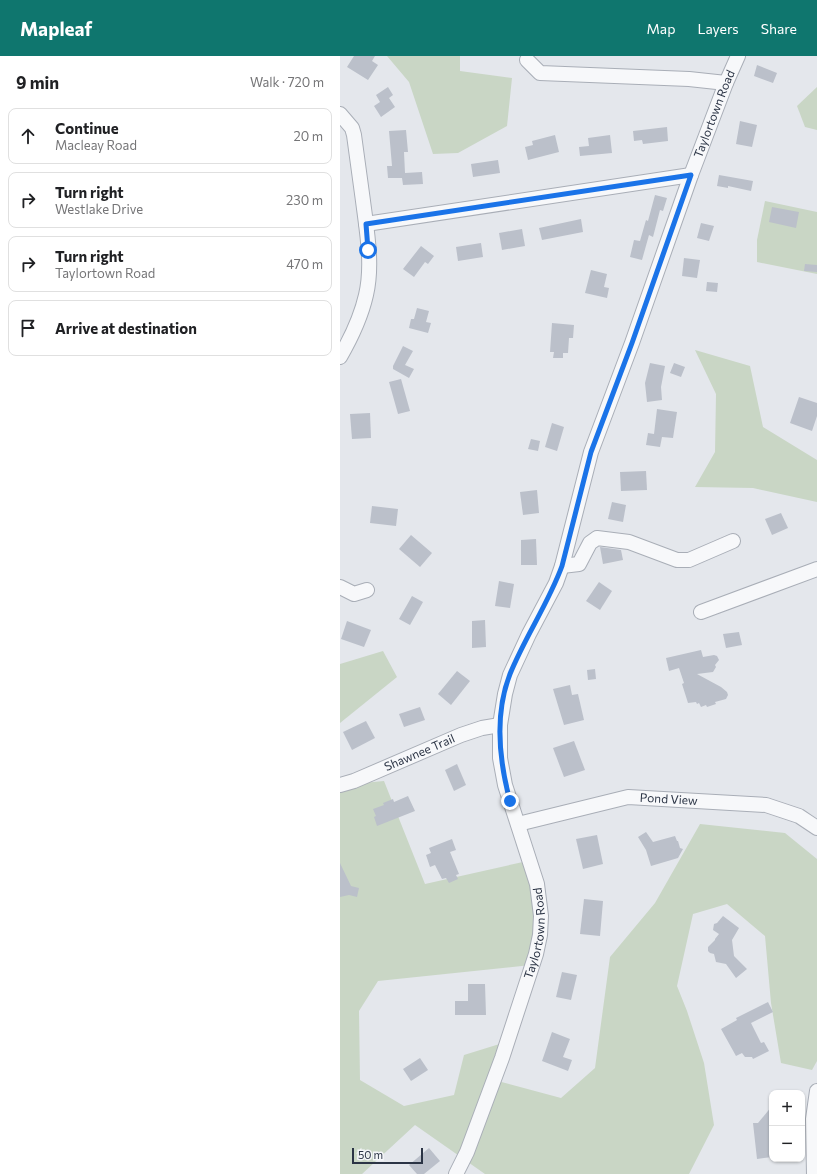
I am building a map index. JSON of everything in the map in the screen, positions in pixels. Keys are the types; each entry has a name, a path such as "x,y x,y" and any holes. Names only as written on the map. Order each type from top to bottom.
{"street":[{"name":"Taylortown Road","path":"456,1174 467,1152 502,1058 536,954 540,935 541,916 537,884 508,795 502,768 500,725 505,694 510,675 529,634 556,584 591,452 632,343 691,175 726,83 738,56"},
{"path":"528,60 540,73 689,79 726,83"},
{"path":"340,114 352,128 354,135 366,224 369,276 366,295 360,314 340,357"},
{"path":"366,224 691,175"},
{"path":"562,566 579,564 590,543 597,538 629,542 677,560 689,560 732,541"},
{"path":"701,612 817,569"},
{"path":"340,588 354,594 367,590"},
{"name":"Shawnee Trail","path":"340,785 354,781 461,735 482,728 500,725"},
{"name":"Pond View","path":"518,824 628,797 766,805 799,816 817,828"},
{"path":"814,1174 813,1119 817,1091"}],"green space":[{"path":"387,56 460,56 460,71 512,78 507,126 458,153 433,154 409,82"},
{"path":"817,87 817,130 805,127 797,106"},
{"path":"765,201 817,212 817,274 757,262 757,240"},
{"path":"695,350 750,366 763,427 817,460 817,502 753,488 695,487 715,452 716,394"},
{"path":"383,651 397,677 340,723 340,664"},
{"path":"340,778 342,785 384,781 425,884 523,862 540,912 531,965 378,981 359,1011 360,1080 404,1106 454,1095 464,1055 506,1042 494,1080 561,1098 595,1068 610,957 655,903 700,824 785,833 817,859 817,1061 812,1070 781,1063 771,1003 765,936 727,904 693,914 677,986 704,1063 714,1125 689,1174 485,1174 415,1125 362,1174 340,1174"}],"building":[{"path":"354,56 375,56 372,61 378,65 368,80 347,67"},
{"path":"757,65 777,73 773,83 754,76"},
{"path":"388,87 393,95 389,98 395,107 381,117 374,106 380,102 376,95"},
{"path":"740,121 757,125 752,147 736,144"},
{"path":"667,127 668,141 643,144 642,140 634,141 633,131"},
{"path":"406,130 408,152 404,152 405,173 422,172 423,184 403,185 402,178 388,178 387,166 392,166 389,131"},
{"path":"555,135 559,152 528,160 525,147 533,145 532,141"},
{"path":"610,135 612,153 580,156 579,147 589,146 588,138"},
{"path":"498,160 500,173 473,177 471,164"},
{"path":"719,175 753,181 751,191 728,186 728,188 717,186"},
{"path":"655,195 667,198 663,211 660,210 653,237 649,235 642,260 630,257 634,240 640,241 646,220 648,221"},
{"path":"772,207 799,212 796,228 769,222"},
{"path":"581,219 583,232 542,240 539,228"},
{"path":"701,223 714,226 709,241 697,238"},
{"path":"522,229 525,246 502,250 499,233"},
{"path":"481,243 483,257 458,261 456,247"},
{"path":"421,246 434,256 428,264 425,262 414,277 403,269"},
{"path":"684,258 700,260 697,278 682,276"},
{"path":"805,264 817,265 817,272 804,271"},
{"path":"591,270 607,274 604,287 609,288 607,298 585,293"},
{"path":"707,282 718,283 717,292 706,291"},
{"path":"417,308 429,311 426,322 431,323 428,333 409,328 411,319 414,319"},
{"path":"552,323 574,325 573,338 569,338 568,353 563,353 563,358 553,358 554,352 550,352"},
{"path":"403,346 413,351 405,365 414,369 409,378 393,369"},
{"path":"650,363 665,366 661,387 662,400 647,402 645,383"},
{"path":"674,363 685,367 681,377 670,373"},
{"path":"401,379 410,411 398,414 389,382"},
{"path":"799,397 817,403 817,416 812,431 790,423"},
{"path":"657,409 677,412 673,438 662,437 660,447 646,445 648,433 654,434"},
{"path":"370,413 371,438 352,439 350,414"},
{"path":"552,423 564,427 557,451 545,447"},
{"path":"531,439 540,441 538,451 528,449"},
{"path":"646,471 647,490 621,491 620,472"},
{"path":"537,490 539,513 523,515 520,492"},
{"path":"612,502 626,505 623,522 608,519"},
{"path":"372,506 398,509 396,526 370,523"},
{"path":"781,513 788,528 772,535 765,519"},
{"path":"411,535 432,553 420,567 399,549"},
{"path":"536,539 537,565 521,565 521,540"},
{"path":"600,547 621,550 623,560 603,564"},
{"path":"499,581 514,584 510,608 495,606"},
{"path":"599,582 612,591 600,610 586,601"},
{"path":"412,596 423,602 410,625 399,619"},
{"path":"485,620 486,647 472,648 472,621"},
{"path":"347,621 371,630 364,647 341,639"},
{"path":"739,632 742,645 726,648 723,634"},
{"path":"701,650 703,657 714,655 717,656 719,660 715,665 716,667 713,672 697,674 721,687 727,692 728,695 726,699 715,702 716,704 707,707 706,705 701,707 699,703 697,704 696,702 688,703 679,668 669,671 666,658"},
{"path":"595,669 596,679 588,680 587,670"},
{"path":"457,671 470,681 451,705 438,694"},
{"path":"570,685 572,695 578,694 584,720 564,725 553,689"},
{"path":"420,707 425,720 404,727 399,714"},
{"path":"366,721 375,738 352,750 343,732"},
{"path":"574,741 585,770 564,777 553,748"},
{"path":"457,764 466,785 454,791 445,770"},
{"path":"408,796 415,811 377,826 374,817 376,816 373,809 384,805 383,803 393,799 394,802"},
{"path":"646,832 653,842 675,836 680,848 683,849 678,858 651,866 646,850 638,837"},
{"path":"597,835 603,864 583,869 576,839"},
{"path":"452,839 456,850 450,852 459,874 456,875 458,879 449,883 446,878 442,879 435,865 430,867 426,855 431,853 429,848"},
{"path":"340,863 351,886 359,888 357,897 349,895 340,897"},
{"path":"584,899 603,901 600,936 580,934"},
{"path":"723,916 739,928 732,940 734,956 747,969 736,978 726,964 716,962 714,954 708,951 708,947 719,934 713,930 714,924 717,923"},
{"path":"562,972 577,975 571,1000 556,997"},
{"path":"468,984 485,984 486,1015 455,1015 455,1001 468,1001"},
{"path":"768,1002 773,1012 751,1023 761,1043 764,1042 769,1051 753,1059 752,1057 745,1057 742,1053 736,1056 721,1029 737,1020 736,1018"},
{"path":"552,1032 570,1039 563,1057 572,1060 568,1071 542,1061"},
{"path":"420,1058 428,1070 411,1081 403,1069"},
{"path":"769,1110 769,1157 757,1159 753,1123 758,1123"},
{"path":"429,1148 440,1161 424,1174 417,1174 409,1165"}],"route":[{"path":"368,250 366,224 691,175 647,302 591,452 568,545 556,584 529,634 510,675 500,725 500,758 505,785 510,801"}]}
